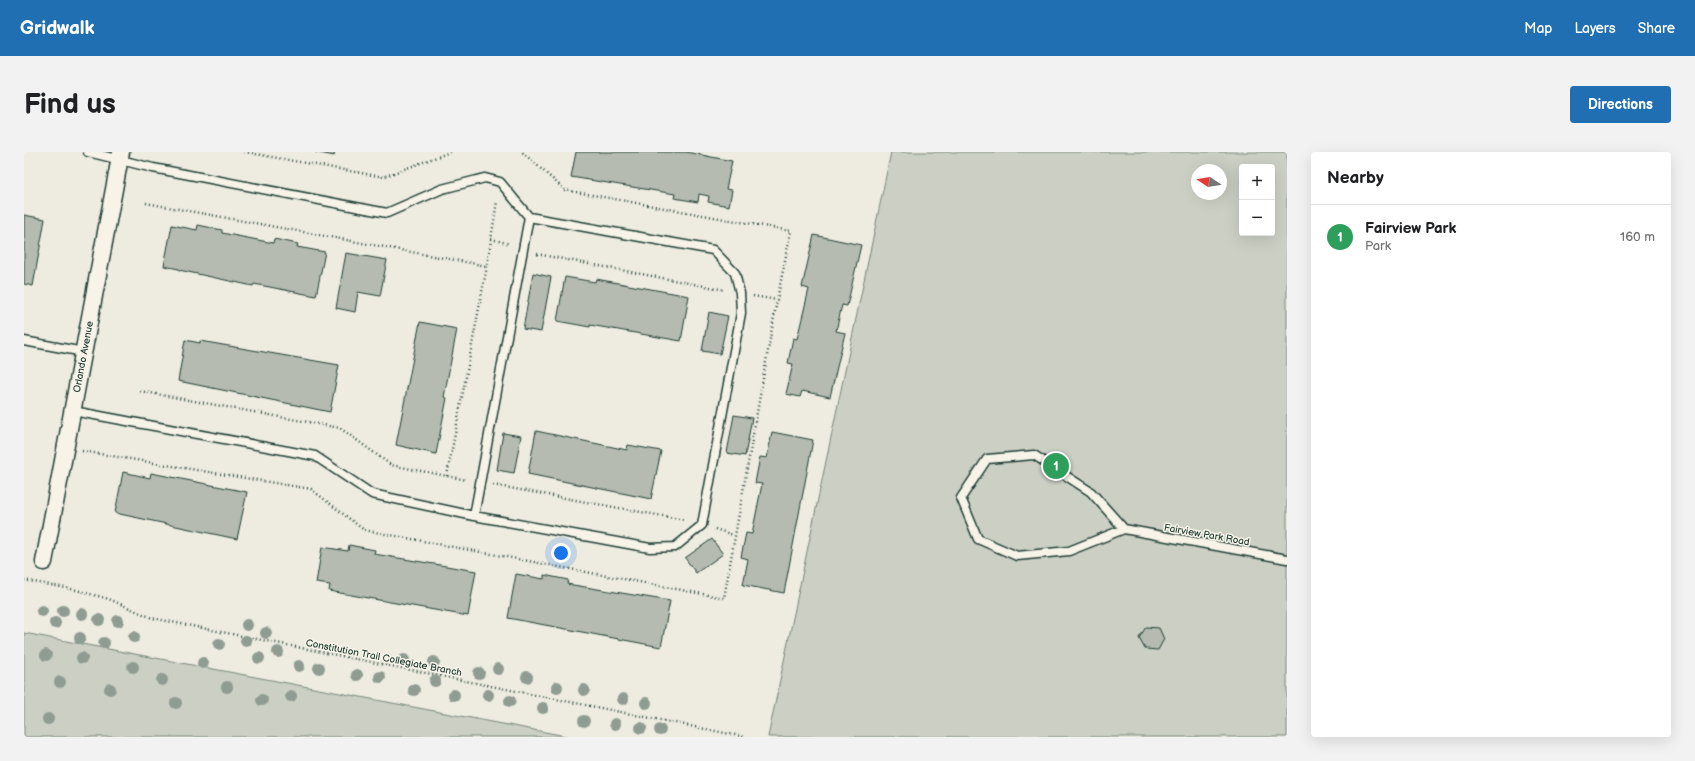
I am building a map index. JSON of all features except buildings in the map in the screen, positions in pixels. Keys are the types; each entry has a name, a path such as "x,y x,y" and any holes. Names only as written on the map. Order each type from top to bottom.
{"street":[{"name":"Orlando Avenue","path":"44,562 120,157"}],"lane":[{"path":"73,411 315,456 372,494 474,516 650,548 675,547 702,525 741,313 740,293 735,273 713,250 529,217 500,182 484,178 442,188 387,212 120,157 88,152"},
{"path":"474,516 529,217"},
{"path":"24,341 84,352"},
{"path":"1034,455 1091,492 1124,529 1069,551 1017,556 978,539 961,498 987,460 1034,455"},
{"name":"Fairview Park Road","path":"1124,529 1287,559"}],"path":[{"path":"244,152 383,178 450,152"},
{"path":"66,448 311,490 364,530 724,598 734,535 791,231 565,190 522,152"},
{"path":"447,476 487,266 500,182"},
{"path":"146,203 487,266"},
{"path":"491,239 524,248 539,255 777,300"},
{"path":"140,391 340,428 391,465 480,483 685,520 734,535"},
{"name":"Constitution Trail Collegiate Branch","path":"24,580 76,590 110,599 152,618 745,737"}],"shaded area":[{"path":"891,152 1287,152 1287,737 768,737"},
{"path":"24,633 571,737 24,737"}],"place":[{"name":"Fairview Park","path":"1056,466"}]}
